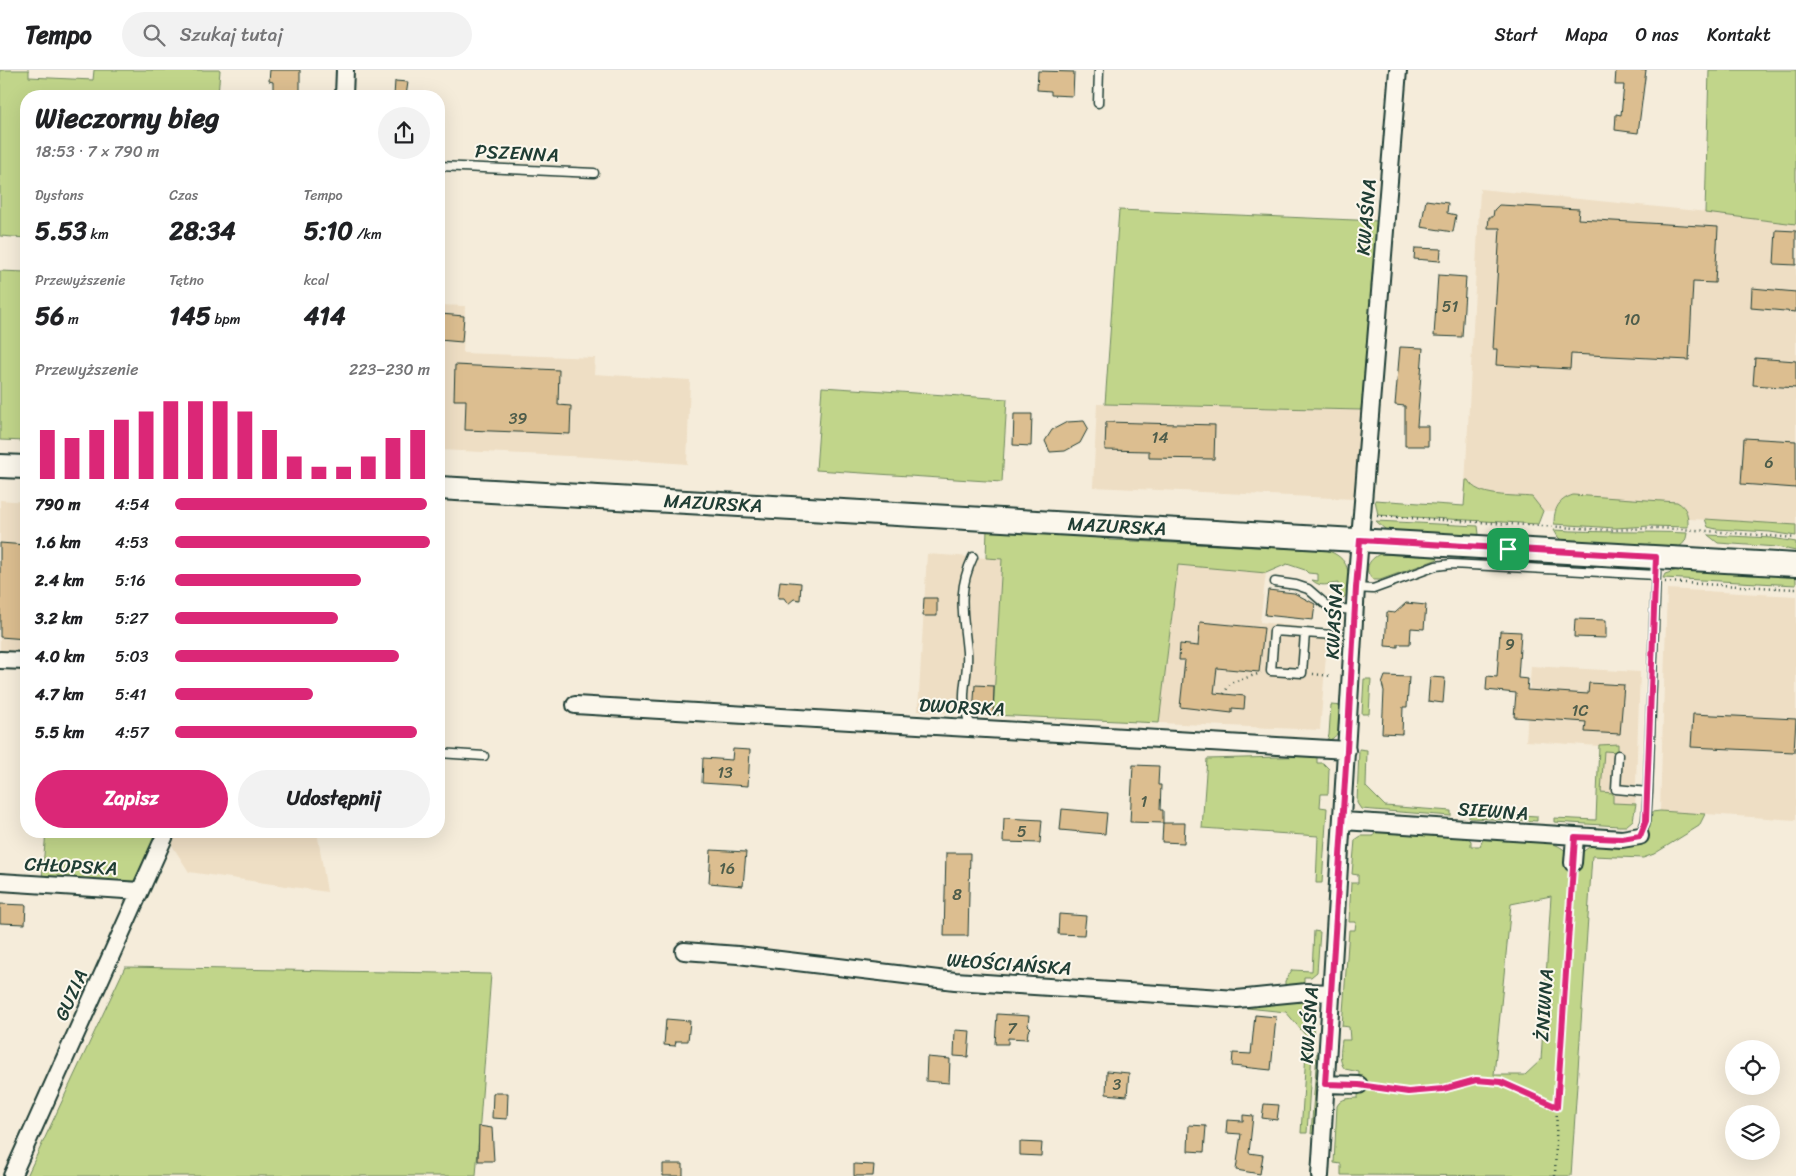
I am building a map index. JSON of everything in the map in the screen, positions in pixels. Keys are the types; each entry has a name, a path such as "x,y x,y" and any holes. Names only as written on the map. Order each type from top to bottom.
{"main road":[{"path":"0,466 20,467"},
{"name":"MAZURSKA","path":"445,488 1360,540 1656,571 1796,565"}],"street":[{"path":"344,70 344,90"},
{"name":"KWAŚNA","path":"1320,1176 1356,588 1398,70"},
{"path":"0,660 20,662"},
{"name":"DWORSKA","path":"575,705 1347,750"},
{"name":"SIEWNA","path":"1343,821 1575,837 1622,839 1640,836"},
{"path":"1573,863 1575,837"},
{"name":"GUZIA","path":"12,1176 164,838"},
{"name":"CHŁOPSKA","path":"0,882 140,890"},
{"name":"WŁOŚCIAŃSKA","path":"684,951 738,955 956,982 1237,999 1307,992 1332,993"},
{"path":"1325,1084 1359,1085"}],"lane":[{"path":"1098,104 1099,70"},
{"name":"PSZENNA","path":"445,166 594,173"},
{"path":"972,728 966,713 963,692 967,654 962,600 965,574 973,557"},
{"path":"1356,588 1373,589 1436,566 1451,564 1656,571 1648,792 1646,821 1640,836"},
{"path":"1274,582 1308,589 1330,608 1355,610"},
{"path":"1305,633 1302,673 1271,671 1274,630 1334,635"},
{"path":"445,753 484,756"},
{"path":"1618,755 1616,789 1648,792"}],"path":[{"path":"1363,516 1600,529 1656,528 1796,538"},
{"path":"1656,571 1796,588"},
{"path":"1224,694 1230,683 1265,672"},
{"name":"ŻNIWNA","path":"1555,1176 1557,1107 1573,863"},
{"path":"1359,1085 1408,1092 1443,1089 1476,1080 1501,1082 1557,1107"}],"shaded area":[{"path":"1480,189 1796,221 1796,525 1464,506"},
{"path":"445,305 465,306 463,353 595,358 594,374 690,380 687,464 445,450"},
{"path":"1097,404 1361,410 1354,499 1093,487"},
{"path":"0,500 20,502 20,657 0,656"},
{"path":"927,554 1002,559 993,715 918,711"},
{"path":"1178,565 1266,573 1260,622 1328,630 1320,730 1159,723"},
{"path":"1667,589 1796,596 1796,820 1660,811"},
{"path":"1531,666 1640,672 1635,810 1597,807 1599,746 1526,741"},
{"path":"172,838 318,838 327,892 189,872 170,842"}],"green space":[{"path":"0,70 29,70 29,77 93,80 94,70 220,70 218,90 20,90 20,238 0,236"},
{"path":"1709,70 1796,70 1796,224 1705,213"},
{"path":"1119,210 1378,221 1361,410 1105,404"},
{"path":"0,271 20,272 20,441 0,440"},
{"path":"822,387 1007,399 1002,482 816,470"},
{"path":"1466,480 1479,490 1487,493 1532,497 1543,511 1538,524 1378,515 1375,500 1464,506"},
{"path":"1573,495 1677,502 1685,510 1688,527 1650,526 1615,528 1554,524 1556,510 1560,502"},
{"path":"1705,519 1796,525 1796,536 1770,532 1716,529 1708,527"},
{"path":"1376,521 1478,526 1479,534 1476,536 1387,531"},
{"path":"987,529 1098,537 1110,540 1326,550 1340,557 1347,567 1349,579 1348,594 1338,602 1338,583 1318,584 1312,580 1318,581 1318,574 1308,573 1305,570 1287,564 1266,573 1178,565 1159,723 993,715 1002,559 986,558"},
{"path":"1554,530 1687,533 1684,543 1675,549 1562,541"},
{"path":"1708,535 1772,538 1796,542 1796,551 1777,547 1718,543"},
{"path":"1380,554 1437,557 1438,559 1380,580 1373,580 1368,573 1368,566 1372,559"},
{"path":"1677,570 1796,576 1796,585 1663,578 1665,574"},
{"path":"1364,679 1371,679 1369,714 1362,714"},
{"path":"1331,705 1342,706 1341,722 1339,731 1332,739 1327,741 1329,735"},
{"path":"1618,744 1618,752 1604,751 1601,792 1613,793 1613,803 1636,804 1633,820 1626,826 1554,822 1554,818 1596,820 1599,745"},
{"path":"1359,749 1367,750 1366,787 1385,806 1451,811 1451,816 1361,809 1357,803"},
{"path":"1317,756 1317,763 1323,763 1329,769 1328,794 1321,794 1320,807 1327,808 1322,883 1316,883 1318,836 1202,828 1207,759"},
{"path":"1469,812 1537,816 1537,821 1469,818"},
{"path":"1652,812 1705,814 1699,826 1654,854 1643,858 1592,856 1571,1176 1341,1175 1341,1164 1334,1163 1337,1106 1343,1100 1358,1098 1359,1072 1345,1069 1341,1063 1340,1055 1342,1040 1350,1040 1349,1027 1342,1026 1349,930 1355,930 1356,922 1349,922 1351,883 1358,883 1358,875 1352,874 1355,840 1361,836 1374,836 1375,829 1467,836 1471,841 1471,846 1480,846 1484,837 1528,839 1551,843 1566,852 1581,854 1593,845 1601,843 1642,841 1650,827","holes":["1551,896 1541,1060 1525,1075 1494,1075 1511,904"]},
{"path":"45,838 155,838 133,883 42,879"},
{"path":"1314,931 1320,932 1317,972 1311,977 1304,977 1304,987 1290,989 1285,986 1285,981 1292,970 1312,971"},
{"path":"125,967 491,974 476,1176 27,1176"},
{"path":"1303,999 1303,1008 1311,1009 1314,1015 1313,1036 1307,1037 1286,1012 1247,1008 1256,1004"},
{"path":"1306,1052 1312,1052 1307,1133 1301,1133"},
{"path":"1317,1053 1320,1055 1316,1131 1311,1134"}],"building":[{"path":"270,70 300,70 300,90 273,90 273,82 269,81"},
{"path":"1616,70 1646,70 1638,133 1615,130 1616,114 1621,115 1624,85 1615,85"},
{"path":"1038,71 1074,72 1073,96 1051,95 1051,91 1037,90"},
{"path":"395,81 408,82 407,90 394,90"},
{"path":"1426,200 1448,203 1447,213 1456,215 1453,232 1421,227"},
{"path":"1499,205 1579,209 1578,219 1718,227 1715,283 1693,282 1689,360 1571,354 1570,369 1496,365 1497,349 1493,349 1500,228 1488,228 1489,217 1493,217 1494,210"},
{"path":"1776,230 1796,231 1796,265 1774,264"},
{"path":"1415,248 1441,249 1440,261 1414,259"},
{"path":"1438,275 1466,277 1462,337 1434,336"},
{"path":"1752,288 1796,292 1796,312 1751,308"},
{"path":"445,314 464,316 462,342 445,341"},
{"path":"1400,347 1423,348 1417,426 1428,426 1428,446 1405,446 1405,406 1395,405"},
{"path":"1755,358 1796,361 1796,388 1753,385"},
{"path":"455,365 559,370 558,405 571,406 570,434 465,430 466,400 454,400"},
{"path":"1014,414 1032,414 1031,446 1013,445"},
{"path":"1084,421 1088,428 1080,443 1065,451 1050,452 1045,441 1052,430 1067,422"},
{"path":"1106,422 1215,425 1214,459 1149,458 1149,451 1105,450"},
{"path":"1744,438 1796,441 1796,488 1741,484"},
{"path":"0,543 20,545 20,639 0,637"},
{"path":"780,581 801,583 800,600 794,599 788,604 784,598 778,598"},
{"path":"1268,590 1294,593 1315,604 1313,620 1265,615"},
{"path":"924,598 937,598 937,616 923,616"},
{"path":"1406,603 1426,605 1424,629 1411,628 1410,644 1398,644 1398,647 1385,646 1387,612 1395,613"},
{"path":"1575,619 1606,620 1606,638 1574,637"},
{"path":"1200,622 1264,628 1259,672 1217,668 1214,693 1245,696 1244,709 1232,708 1232,713 1180,707 1185,660 1179,660 1180,644 1198,646"},
{"path":"1500,631 1521,632 1518,678 1528,679 1527,690 1588,694 1589,683 1624,685 1620,734 1585,732 1586,722 1514,717 1516,693 1486,690 1487,676 1497,677"},
{"path":"1385,676 1409,677 1407,707 1403,707 1402,734 1382,733 1384,691 1382,684"},
{"path":"1430,677 1445,678 1443,703 1428,701"},
{"path":"975,685 994,686 993,715 973,714"},
{"path":"1693,714 1796,719 1794,752 1691,747"},
{"path":"733,749 750,750 748,786 702,783 703,758 732,760"},
{"path":"1133,765 1159,766 1158,785 1161,785 1160,810 1163,810 1163,823 1130,822"},
{"path":"1062,809 1107,813 1105,834 1060,830"},
{"path":"1004,818 1042,820 1040,843 1003,842"},
{"path":"1163,823 1185,823 1184,843 1162,842"},
{"path":"711,850 746,852 743,886 709,883"},
{"path":"946,853 970,853 968,936 944,936"},
{"path":"0,904 26,905 25,924 0,923"},
{"path":"1059,914 1086,916 1084,935 1058,934"},
{"path":"997,1014 1029,1016 1028,1025 1031,1028 1028,1031 1027,1039 1008,1038 1008,1044 995,1044"},
{"path":"1255,1015 1276,1017 1271,1070 1232,1066 1233,1053 1251,1054"},
{"path":"666,1019 690,1021 688,1041 676,1041 675,1046 664,1045"},
{"path":"955,1030 970,1031 968,1057 954,1056"},
{"path":"927,1057 950,1059 949,1083 926,1081"},
{"path":"1107,1071 1129,1073 1127,1096 1106,1094"},
{"path":"493,1093 508,1093 507,1119 492,1118"},
{"path":"1264,1104 1279,1105 1277,1120 1262,1118"},
{"path":"1243,1115 1253,1116 1249,1153 1263,1155 1260,1174 1236,1170 1241,1134 1226,1133 1227,1120 1243,1121"},
{"path":"1189,1125 1206,1126 1204,1152 1188,1151"},
{"path":"479,1126 492,1128 494,1161 478,1161"},
{"path":"1020,1142 1042,1143 1041,1156 1020,1155"},
{"path":"663,1164 683,1164 683,1176 663,1176"},
{"path":"854,1164 874,1165 873,1176 854,1176"}],"route":[{"path":"1360,540 1508,549 1656,557 1646,821 1640,836 1622,839 1575,837 1557,1107 1501,1082 1476,1080 1443,1089 1408,1092 1359,1085 1325,1084 1360,540"}]}
